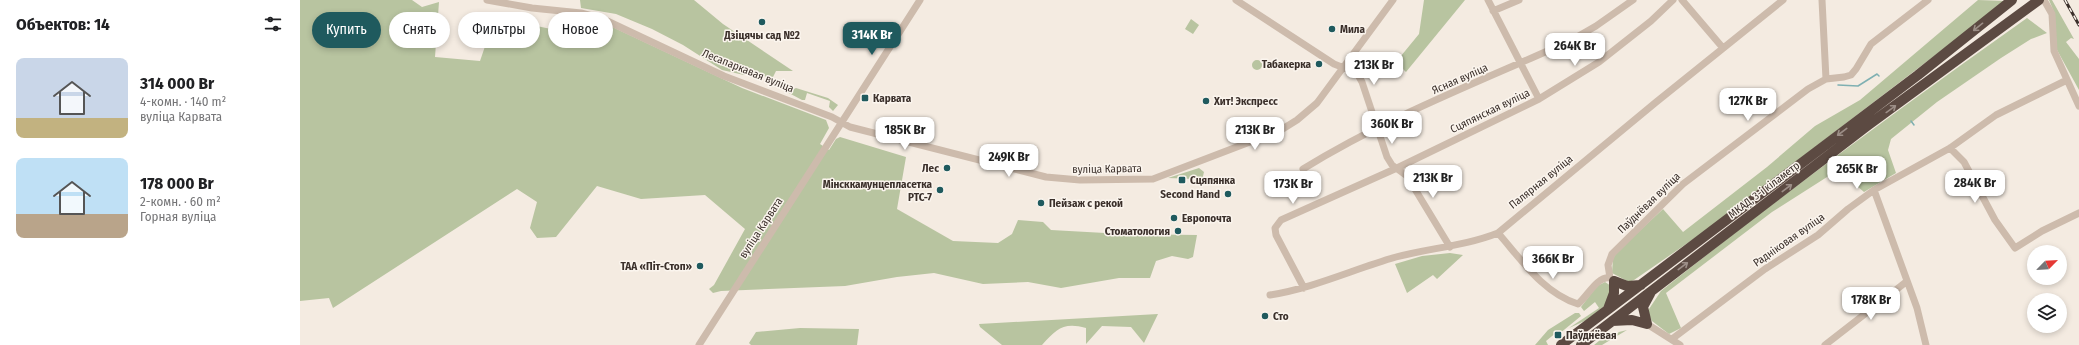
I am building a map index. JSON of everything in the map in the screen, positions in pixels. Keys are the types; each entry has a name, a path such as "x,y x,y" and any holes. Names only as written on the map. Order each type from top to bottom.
{"highway":[{"name":"МКАД, 3-і кіламетр","path":"1581,345 1867,126 2018,17 2039,0"},
{"name":"МКАД, 3-і кіламетр","path":"1561,345 1918,75 2010,1"},
{"path":"1612,279 1627,286 1641,285"},
{"path":"1608,310 1614,293 1612,279"},
{"path":"1612,321 1632,320 1647,324 1643,307 1652,290"}],"street":[{"name":"Лесапаркавая вуліца","path":"487,0 532,8 581,13 603,19 724,76 841,122"},
{"name":"вуліца Карвата","path":"699,345 920,0"},
{"path":"1236,0 1334,64 1360,76 1387,157 1407,176 1450,247"},
{"name":"вуліца Карвата","path":"841,122 864,131 1046,177 1080,180 1153,179 1209,159 1289,126 1304,115 1317,102 1393,0"},
{"path":"1488,0 1519,64 1539,99"},
{"path":"1493,11 1519,0"},
{"name":"Ясная вуліца","path":"1303,169 1339,147 1378,128 1570,41 1596,26 1633,0"},
{"name":"Сцяпянская вуліца","path":"1304,288 1276,235 1276,224 1281,220 1397,168 1539,99 1598,62 1656,17 1673,0"},
{"path":"1682,0 1724,48"},
{"name":"Палярная вуліца","path":"1270,295 1304,288 1392,258 1415,252 1472,242 1498,233 1783,0"},
{"path":"1822,0 1826,79"},
{"name":"Паўднёвая вуліца","path":"1612,279 1608,266 1612,254 1652,217 1671,194 1808,89 1826,79 1844,77 1851,74 1856,69 1871,44 1928,0"},
{"path":"2044,0 2052,14 2054,51 2079,106"},
{"name":"Радніковая вуліца","path":"1672,339 1765,269 1818,235 1848,209 1874,190 1950,148 1996,115 2067,80"},
{"path":"1950,148 1964,162 1995,220 2015,248 2042,231 2079,212"},
{"path":"1874,190 1906,282 1917,308 1926,345"},
{"path":"1498,233 1544,285 1566,300 1578,304 1600,280 1612,279"},
{"path":"1824,345 1906,282"},
{"path":"1647,324 1680,345"}],"green space":[{"path":"300,0 412,0 422,7 439,2 438,12 389,12 389,48 436,48 435,57 480,61 484,48 540,48 540,27 548,28 548,48 613,48 613,27 742,88 826,120 829,128 820,144 829,150 836,139 840,137 906,157 897,209 953,241 998,243 1012,234 1018,220 1043,222 1051,230 1123,234 1197,235 1193,257 1188,259 1172,256 1156,261 1150,278 1119,278 1061,288 1028,282 983,284 934,273 897,277 845,286 721,291 713,293 709,289 714,285 745,229 705,195 641,199 597,186 556,237 537,238 530,228 537,202 517,189 333,308 329,298 300,301"},
{"path":"580,0 694,0 723,24 793,71 776,71 772,79 759,74 744,75 722,70 683,45 652,29 613,13 613,12 581,8"},
{"path":"1424,0 1465,0 1406,72 1396,62 1419,34"},
{"path":"1978,0 2006,1 1705,231 1634,280 1629,282 1612,273 1613,258 1619,250 1663,209 1683,232 1767,167 1815,126 1860,100"},
{"path":"2049,0 2052,0 2074,39 2071,38 2066,42 2079,59 2079,90 2057,50 2054,12"},
{"path":"2027,18 2047,33 2031,39 2001,58 1937,102 1891,139 1888,150 1896,173 1864,192 1838,170 1772,212 1666,293 1681,328 1669,334 1652,321 1647,312 1661,291 1842,152"},
{"path":"1191,19 1199,25 1193,34 1185,29"},
{"path":"1255,60 1259,60 1261,61 1261,69 1255,70 1252,67 1252,63"},
{"path":"796,88 828,98 838,105 833,111 829,107 830,101 807,93 805,100 802,100 787,92"},
{"path":"1199,168 1204,172 1202,180 1199,183 1195,179 1168,178"},
{"path":"1450,253 1463,255 1437,279 1433,275 1407,293 1395,264 1422,256"},
{"path":"1605,282 1611,286 1608,303 1587,320 1569,328 1599,308 1595,302 1584,311 1581,307 1597,286"},
{"path":"1575,313 1579,313 1581,316 1559,334 1557,332 1546,341 1548,345 1535,345 1548,330"},
{"path":"1158,314 1144,343 1131,327 1102,326 1086,344 1086,328 1072,326 1061,328 1056,331 1042,345 1002,345 980,327 979,324"},
{"path":"800,328 859,329 857,345 751,345 749,343 756,332"},
{"path":"1627,330 1602,345 1594,345 1610,332 1614,336 1619,332"}],"waterway":[{"path":"1838,85 1858,86 1877,74 1879,76"},
{"path":"1911,121 1914,125"}],"railway":[{"path":"2065,0 2079,25"}],"place":[{"name":"Дзіцячы сад №2","path":"762,22"},
{"name":"Мила","path":"1332,29"},
{"name":"Табакерка","path":"1319,64"},
{"name":"Карвата","path":"865,98"},
{"name":"Хит! Экспресс","path":"1206,101"},
{"name":"Лес","path":"947,168"},
{"name":"Сцяпянка","path":"1182,180"},
{"name":"Мінсккамунцепласетка РТС-7","path":"940,190"},
{"name":"Second Hand","path":"1228,194"},
{"name":"Пейзаж с рекой","path":"1041,203"},
{"name":"Европочта","path":"1174,218"},
{"name":"Стоматология","path":"1178,231"},
{"name":"ТАА «Піт-Стоп»","path":"700,266"},
{"name":"Сто","path":"1265,316"},
{"name":"Паўднёвая","path":"1558,335"}]}
